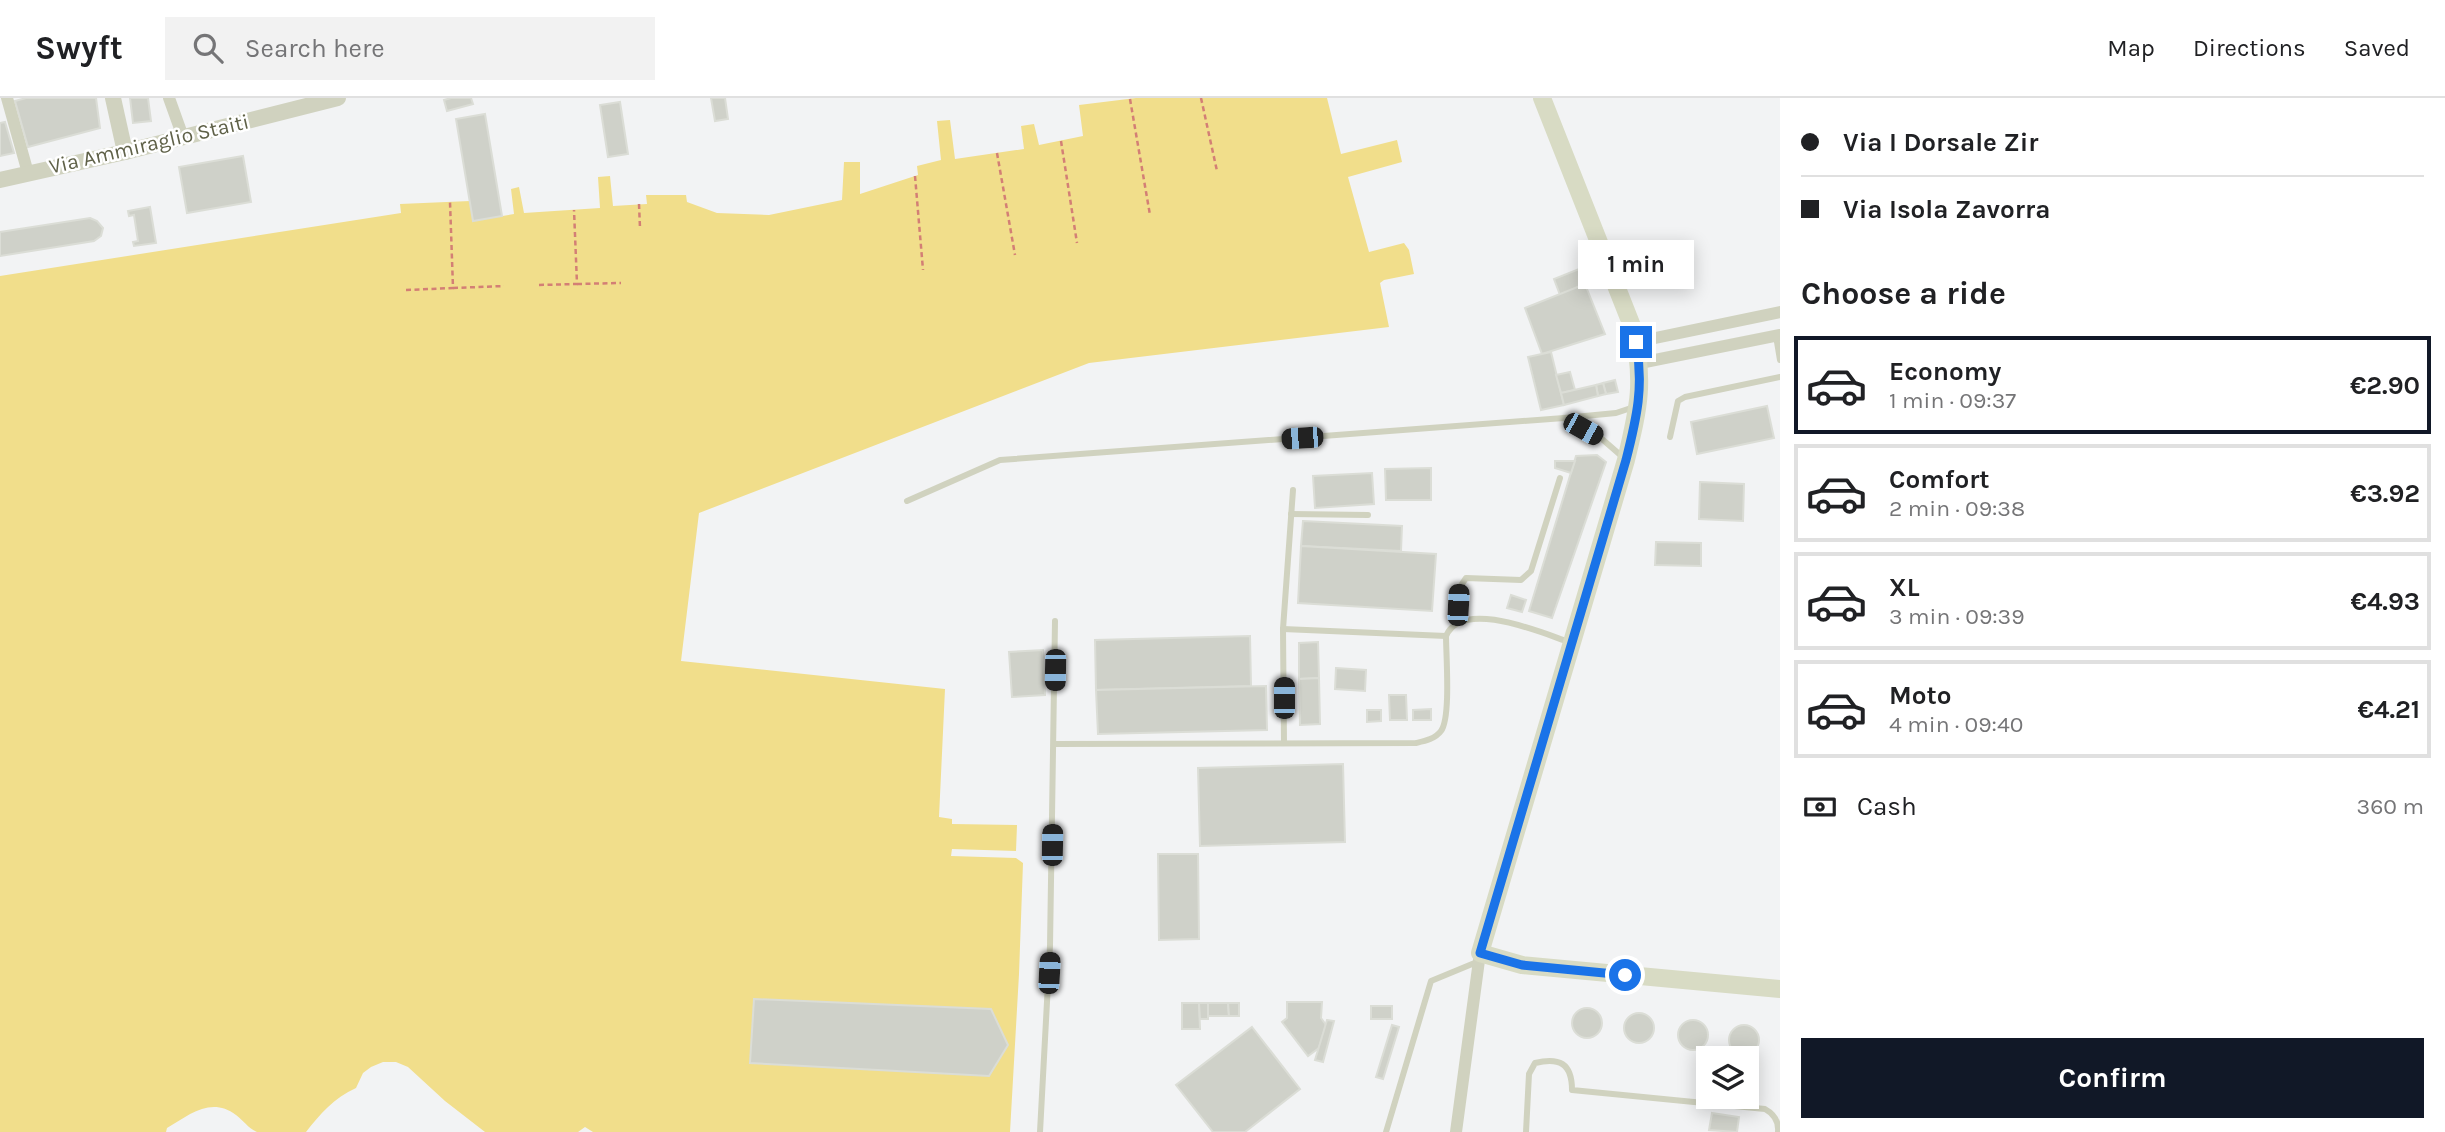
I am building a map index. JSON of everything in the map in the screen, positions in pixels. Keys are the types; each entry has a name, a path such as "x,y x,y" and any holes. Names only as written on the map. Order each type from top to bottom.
{"main road":[{"path":"1542,98 1632,326 1640,363 1639,405 1626,460 1573,643 1478,957 1522,965 1780,989"}],"street":[{"path":"0,102 7,98 28,173"},
{"path":"113,98 124,152"},
{"path":"169,98 183,137"},
{"name":"Via Ammiraglio Staiti","path":"0,180 338,98"},
{"path":"1636,342 1780,312"},
{"path":"1640,363 1778,336"},
{"path":"1456,1132 1478,957"},
{"path":"1448,1132 1459,1104"}],"lane":[{"path":"1778,336 1780,360"},
{"path":"1670,437 1678,401 1685,397 1780,377"},
{"path":"907,500 1000,460 1564,418 1616,413 1639,405"},
{"path":"1564,418 1602,439 1626,460"},
{"path":"1457,622 1460,587 1466,578 1521,580 1531,571 1560,478"},
{"path":"1284,743 1283,629 1293,490"},
{"path":"1292,514 1368,515"},
{"path":"1054,744 1416,743 1432,738 1441,731 1446,718 1446,636 1457,622 1467,619 1502,621 1573,643"},
{"path":"1040,1132 1051,946 1055,621"},
{"path":"1283,629 1446,636"},
{"path":"1386,1132 1431,981 1478,957"},
{"path":"1526,1132 1529,1074 1535,1063 1546,1060 1557,1061 1566,1067 1572,1076 1572,1090 1765,1109 1772,1112 1776,1119 1777,1132"}],"path":[{"path":"1201,98 1217,171"},
{"path":"1130,99 1150,215"},
{"path":"1061,141 1077,243"},
{"path":"997,153 1015,255"},
{"path":"915,176 923,270"},
{"path":"450,202 453,288"},
{"path":"639,204 640,228"},
{"path":"574,210 576,285"},
{"path":"540,285 621,283"},
{"path":"406,290 504,286"}],"shaded area":[{"path":"1136,98 1327,98 1341,154 1397,140 1402,162 1348,177 1369,252 1404,243 1409,250 1414,274 1380,283 1389,327 1089,363 699,513 681,661 945,689 939,817 952,819 952,824 1017,825 1016,851 952,849 951,856 1016,858 1023,863 1010,1132 593,1132 585,1127 578,1132 485,1132 445,1101 408,1067 396,1062 383,1062 363,1073 356,1088 328,1107 306,1132 257,1132 227,1110 209,1107 192,1113 167,1128 166,1132 0,1132 0,276 401,213 400,204 470,201 473,221 514,214 511,189 519,187 524,213 600,208 598,177 610,176 613,206 647,204 646,195 686,195 687,202 717,213 769,215 842,200 844,162 860,162 860,194 918,175 917,166 941,160 937,121 950,120 955,159 1024,149 1021,126 1034,124 1039,145 1083,136 1079,105"}],"building":[{"path":"26,98 96,98 100,128 28,147 15,101"},
{"path":"130,98 148,98 151,121 133,123"},
{"path":"471,98 473,104 447,111 444,100"},
{"path":"711,98 725,98 728,119 715,121"},
{"path":"620,102 628,154 608,157 600,105"},
{"path":"485,114 502,216 473,221 456,119"},
{"path":"5,122 14,153 0,156 0,123"},
{"path":"243,156 251,202 187,213 179,167"},
{"path":"150,207 156,243 134,246 133,242 138,241 134,215 129,216 128,211"},
{"path":"90,218 103,228 101,236 94,241 0,256 0,232"},
{"path":"1579,269 1585,284 1560,295 1554,279"},
{"path":"1585,284 1605,334 1542,354 1525,308"},
{"path":"1551,352 1564,405 1541,410 1528,357"},
{"path":"1570,372 1575,390 1561,393 1556,375"},
{"path":"1615,380 1618,392 1606,394 1603,383"},
{"path":"1603,383 1606,394 1598,396 1596,385"},
{"path":"1596,385 1598,396 1564,405 1561,393"},
{"path":"1767,406 1774,438 1697,454 1691,422"},
{"path":"1597,455 1606,462 1552,618 1529,611 1576,456"},
{"path":"1555,461 1575,461 1571,473 1555,468"},
{"path":"1431,468 1431,500 1386,500 1385,469"},
{"path":"1372,473 1374,504 1315,508 1313,476"},
{"path":"1700,482 1744,484 1743,521 1699,519"},
{"path":"1303,521 1402,526 1401,551 1301,546"},
{"path":"1656,542 1701,543 1701,566 1655,565"},
{"path":"1301,546 1436,554 1432,611 1298,603"},
{"path":"1511,595 1526,600 1522,612 1507,608"},
{"path":"1250,636 1251,686 1096,690 1095,640"},
{"path":"1318,642 1319,678 1299,679 1299,643"},
{"path":"1043,650 1045,695 1012,697 1009,652"},
{"path":"1336,668 1366,670 1365,691 1335,689"},
{"path":"1319,678 1320,724 1300,725 1299,679"},
{"path":"1266,686 1267,730 1098,734 1096,690"},
{"path":"1389,695 1406,695 1407,720 1390,720"},
{"path":"1431,709 1431,720 1413,720 1413,710"},
{"path":"1367,710 1381,710 1381,721 1367,722"},
{"path":"1343,764 1345,842 1200,846 1198,768"},
{"path":"1158,854 1198,854 1199,939 1159,940"},
{"path":"754,999 991,1009 1008,1045 989,1076 750,1063"},
{"path":"1287,1002 1322,1002 1321,1018 1326,1025 1319,1048 1308,1056 1282,1022 1287,1018"},
{"path":"1182,1003 1199,1003 1200,1029 1182,1029"},
{"path":"1199,1003 1208,1003 1208,1019 1200,1019"},
{"path":"1208,1003 1228,1003 1229,1016 1208,1016"},
{"path":"1228,1003 1239,1003 1239,1016 1229,1016"},
{"path":"1371,1006 1392,1006 1392,1019 1371,1019"},
{"path":"1587,1008 1598,1012 1602,1023 1598,1034 1587,1038 1576,1034 1572,1023 1576,1012"},
{"path":"1639,1013 1650,1017 1654,1028 1650,1039 1639,1043 1628,1039 1624,1028 1628,1017"},
{"path":"1327,1020 1334,1021 1323,1062 1315,1060"},
{"path":"1687,1021 1699,1021 1707,1029 1707,1041 1704,1046 1696,1046 1696,1050 1687,1049 1679,1041 1679,1029"},
{"path":"1392,1025 1399,1027 1383,1079 1376,1077"},
{"path":"1738,1026 1750,1026 1758,1034 1758,1046 1730,1046 1730,1034"},
{"path":"1252,1027 1300,1089 1245,1132 1213,1132 1176,1085"},
{"path":"1712,1113 1739,1117 1737,1132 1709,1130"}],"route":[{"path":"1625,975 1522,965 1480,953 1626,460 1639,405 1641,383 1636,342"}]}
